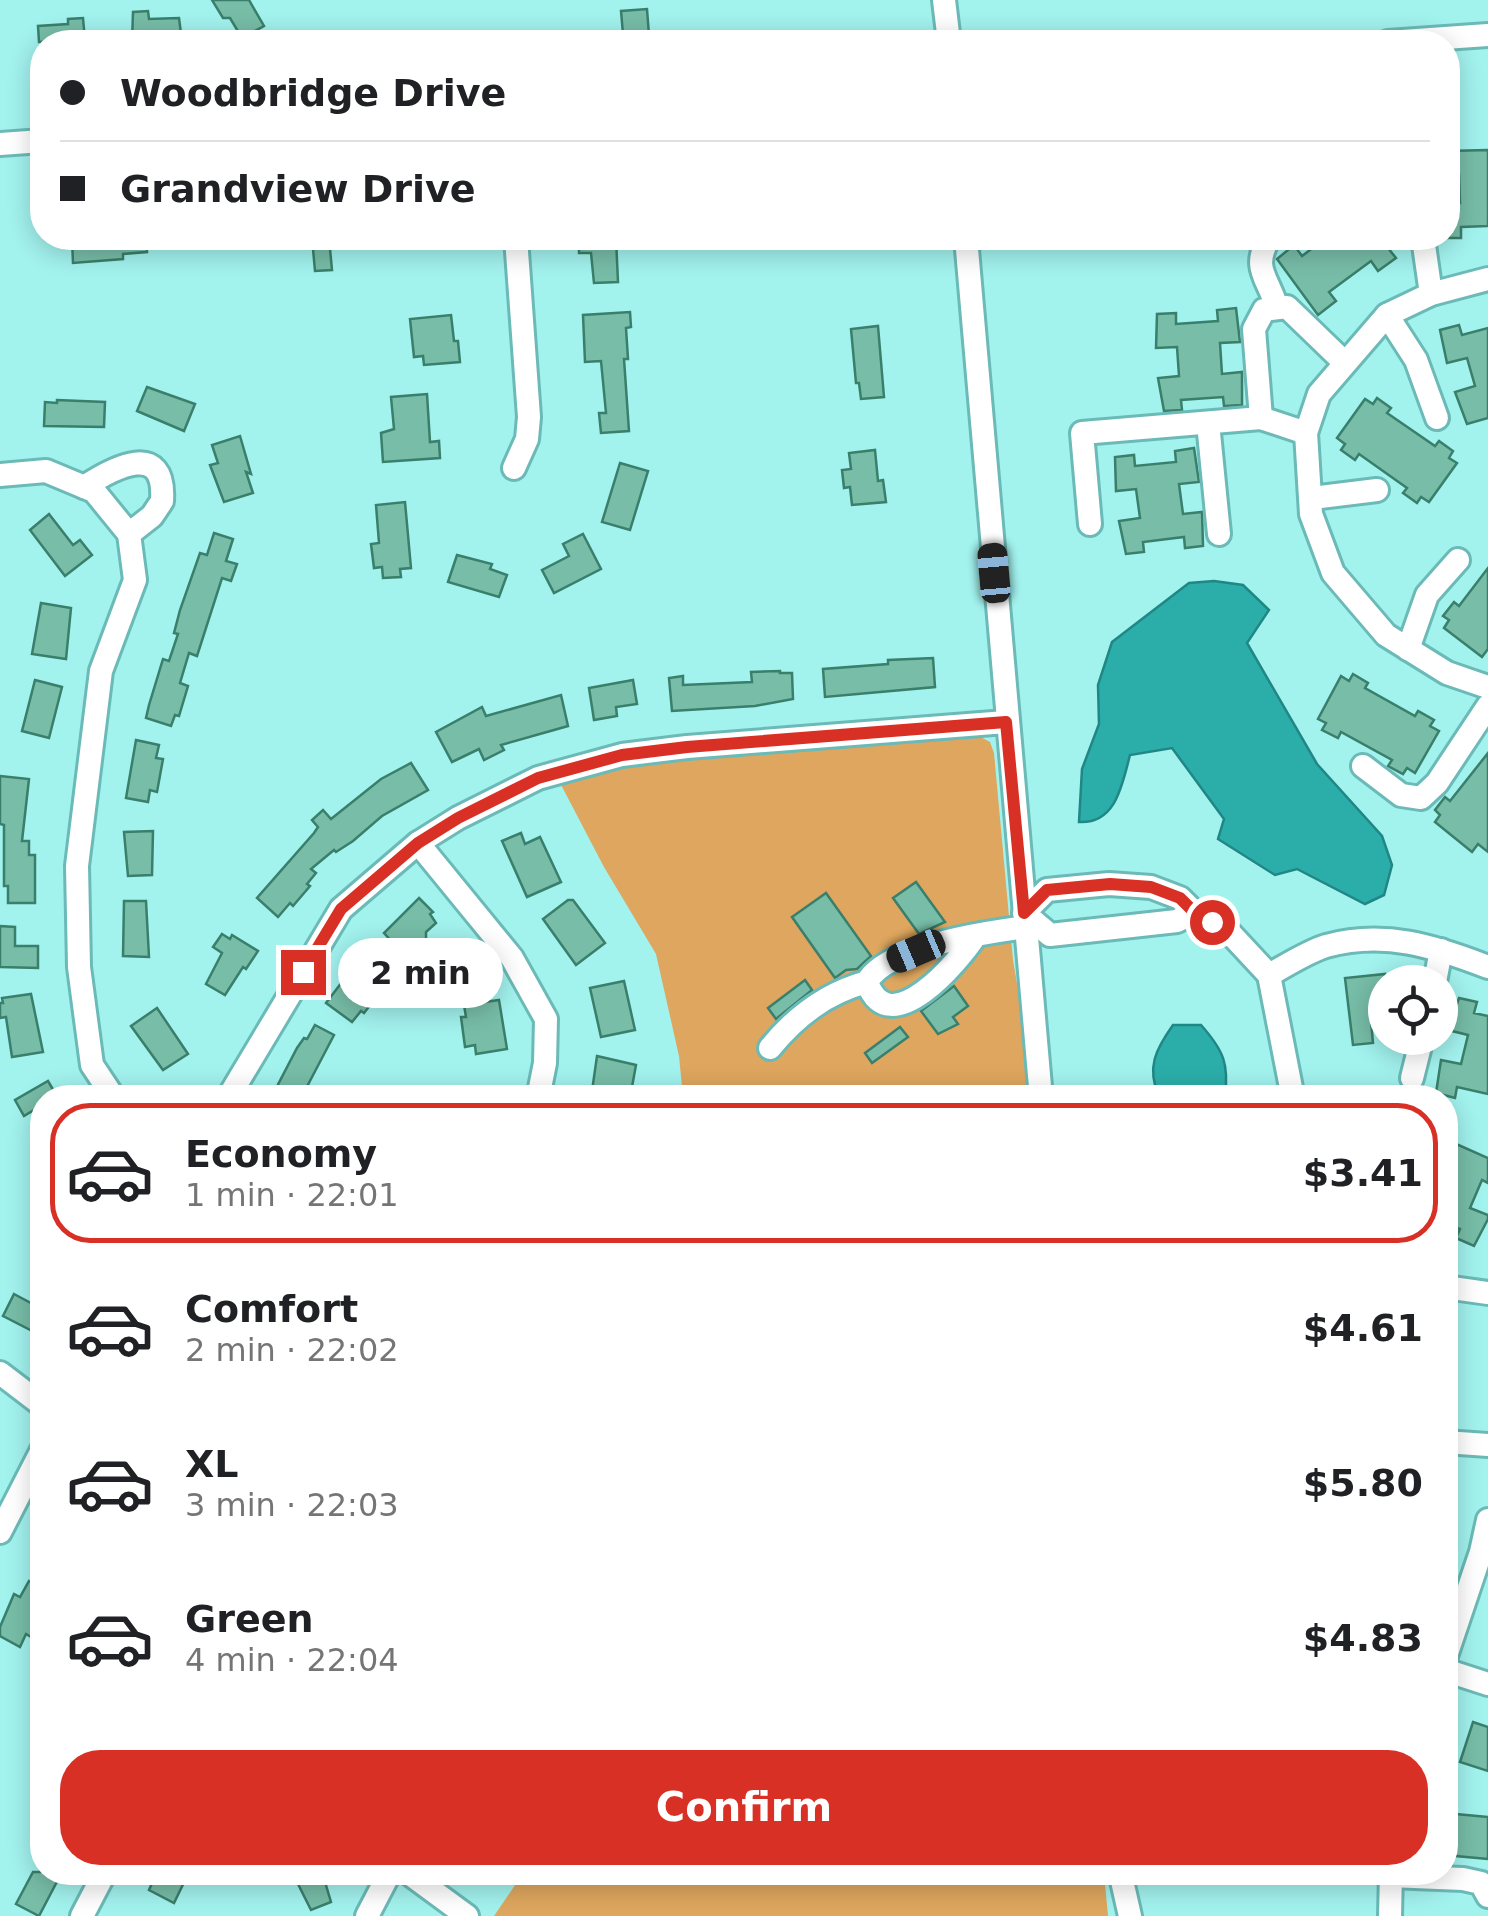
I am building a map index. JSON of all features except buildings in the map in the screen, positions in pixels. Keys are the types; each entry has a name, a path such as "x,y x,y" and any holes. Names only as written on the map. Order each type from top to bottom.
{"street":[{"path":"944,0 948,30"},
{"path":"1460,36 1488,34"},
{"path":"0,144 30,142"},
{"path":"514,468 526,439 529,418 517,250"},
{"path":"967,250 1041,1085"},
{"path":"1262,250 1260,265 1277,308"},
{"path":"1425,250 1431,294"},
{"path":"1488,279 1431,294 1388,315 1319,394 1306,433 1311,514 1333,572 1386,635 1447,673 1488,687"},
{"path":"1261,418 1254,329 1264,310 1288,307 1344,362"},
{"path":"1388,315 1416,360 1437,418"},
{"path":"1090,524 1082,433 1261,418 1306,433"},
{"path":"1208,423 1219,534"},
{"path":"84,487 126,463 150,466 159,477 162,501 152,516 129,534"},
{"path":"0,475 46,471 94,491 129,534 135,580 101,671 77,866 79,968 92,1065 105,1085"},
{"path":"1312,498 1378,490"},
{"path":"1408,649 1427,595 1458,560"},
{"path":"1363,766 1401,794 1420,798 1437,783 1488,706"},
{"path":"236,1085 341,909 418,843 538,778 622,755 1006,722"},
{"path":"418,843 512,958 546,1019 541,1085"},
{"path":"770,1048 790,1024 838,991 867,982 882,966 916,951 1025,920 1047,890 1110,884 1151,887 1180,898 1194,912 1229,932 1269,974 1290,1085"},
{"path":"1025,920 1050,935 1178,921 1194,912"},
{"path":"867,982 878,1001 896,1005 912,1001 942,976 976,935"},
{"path":"1269,974 1324,947 1386,937 1442,950 1488,967"},
{"path":"1439,965 1442,950"},
{"path":"1412,1078 1418,1055"},
{"path":"1458,1289 1488,1292"},
{"path":"0,1373 30,1396"},
{"path":"1458,1443 1488,1445"},
{"path":"0,1532 30,1473"},
{"path":"1458,1620 1488,1520"},
{"path":"1458,1674 1488,1684"},
{"path":"1458,1879 1481,1883 1488,1898 1483,1916"},
{"path":"82,1916 98,1885"},
{"path":"367,1916 383,1885"},
{"path":"424,1885 466,1916"},
{"path":"1117,1885 1118,1916"},
{"path":"1121,1885 1130,1916"},
{"path":"1390,1916 1391,1885"}],"shaded area":[{"path":"973,733 990,742 1031,1085 682,1085 656,954 558,779 629,762"},
{"path":"515,1885 1105,1885 1108,1916 494,1916"}],"water":[{"path":"1189,583 1243,585 1269,610 1247,643 1317,764 1382,836 1392,865 1384,895 1365,904 1297,869 1275,875 1218,839 1224,819 1172,748 1130,755 1120,790 1109,810 1091,821 1079,822 1082,769 1099,724 1098,685 1112,642"},
{"path":"1173,1025 1201,1025 1223,1058 1226,1085 1155,1085 1153,1067"}],"route":[{"path":"303,972 341,909 418,843 538,778 622,755 687,747 1006,722 1024,913 1047,890 1110,884 1151,887 1180,898 1212,922"}]}
